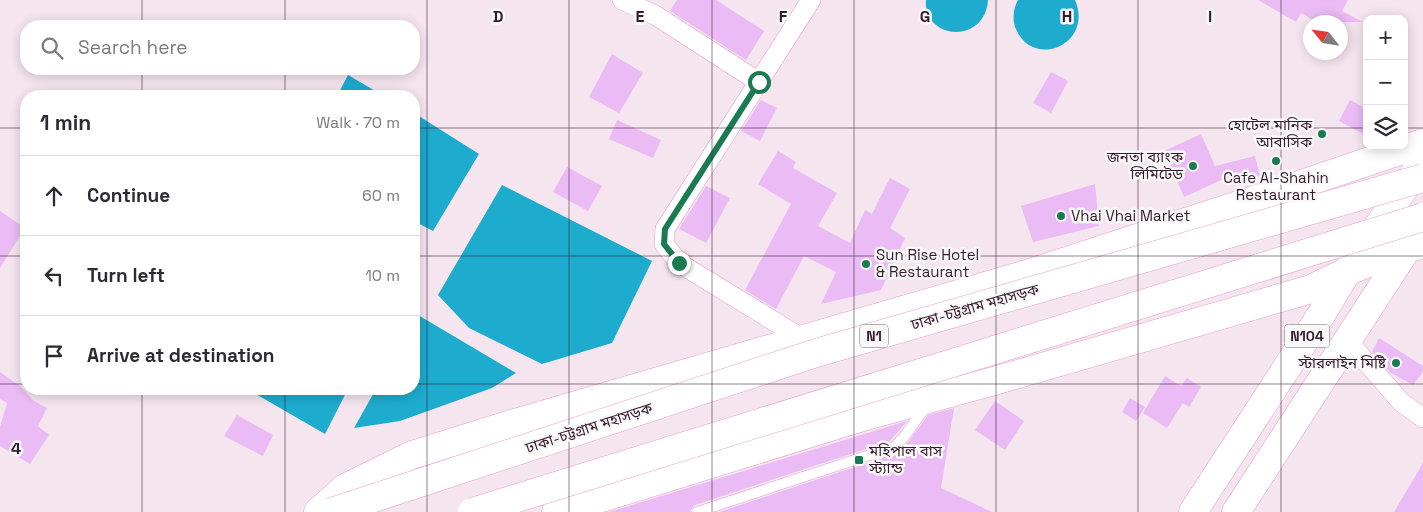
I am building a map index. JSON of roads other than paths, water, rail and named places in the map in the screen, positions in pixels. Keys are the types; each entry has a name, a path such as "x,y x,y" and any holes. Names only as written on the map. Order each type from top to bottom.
{"highway":[{"path":"318,512 345,488 412,455 527,419 1030,273 1423,143"},
{"name":"N104","path":"1193,512 1321,315 1348,270 1423,161"},
{"name":"ঢাকা-চট্টগ্রাম মহাসড়ক","path":"331,512 816,353 1423,178"},
{"path":"472,512 1423,217"},
{"name":"N104","path":"1236,512 1348,341 1416,246 1423,221"},
{"path":"556,512 856,419 1311,289 1348,270 1416,246"}],"street":[{"path":"622,0 655,15 759,82"},
{"path":"803,339 679,263 664,244 665,229 811,0"},
{"path":"1348,341 1402,402 1423,418"}],"lane":[{"path":"697,512 894,447 904,437 932,398"}],"water":[{"path":"926,0 988,0 984,15 977,25 955,32 944,29 934,23 928,13"},
{"path":"1018,0 1075,0 1079,16 1076,29 1069,39 1059,46 1047,49 1035,48 1024,41 1016,29 1014,15"},
{"path":"348,75 374,90 340,90"},
{"path":"420,117 479,154 433,231 420,224"},
{"path":"502,185 652,261 612,343 542,364 469,328 438,295"},
{"path":"420,316 516,373 492,388 400,421 354,428 373,395 420,395"},
{"path":"257,395 345,395 325,434"}],"place":[{"name":"হোটেল মানিক আবাসিক","path":"1322,134"},
{"name":"Cafe Al-Shahin Restaurant","path":"1276,161"},
{"name":"জনতা ব্যাংক লিমিটেড","path":"1193,166"},
{"name":"Vhai Vhai Market","path":"1061,216"},
{"name":"Sun Rise Hotel & Restaurant","path":"866,264"},
{"name":"স্টারলাইন মিষ্টি","path":"1396,363"},
{"name":"মহিপাল বাস স্ট্যান্ড","path":"859,460"}]}
